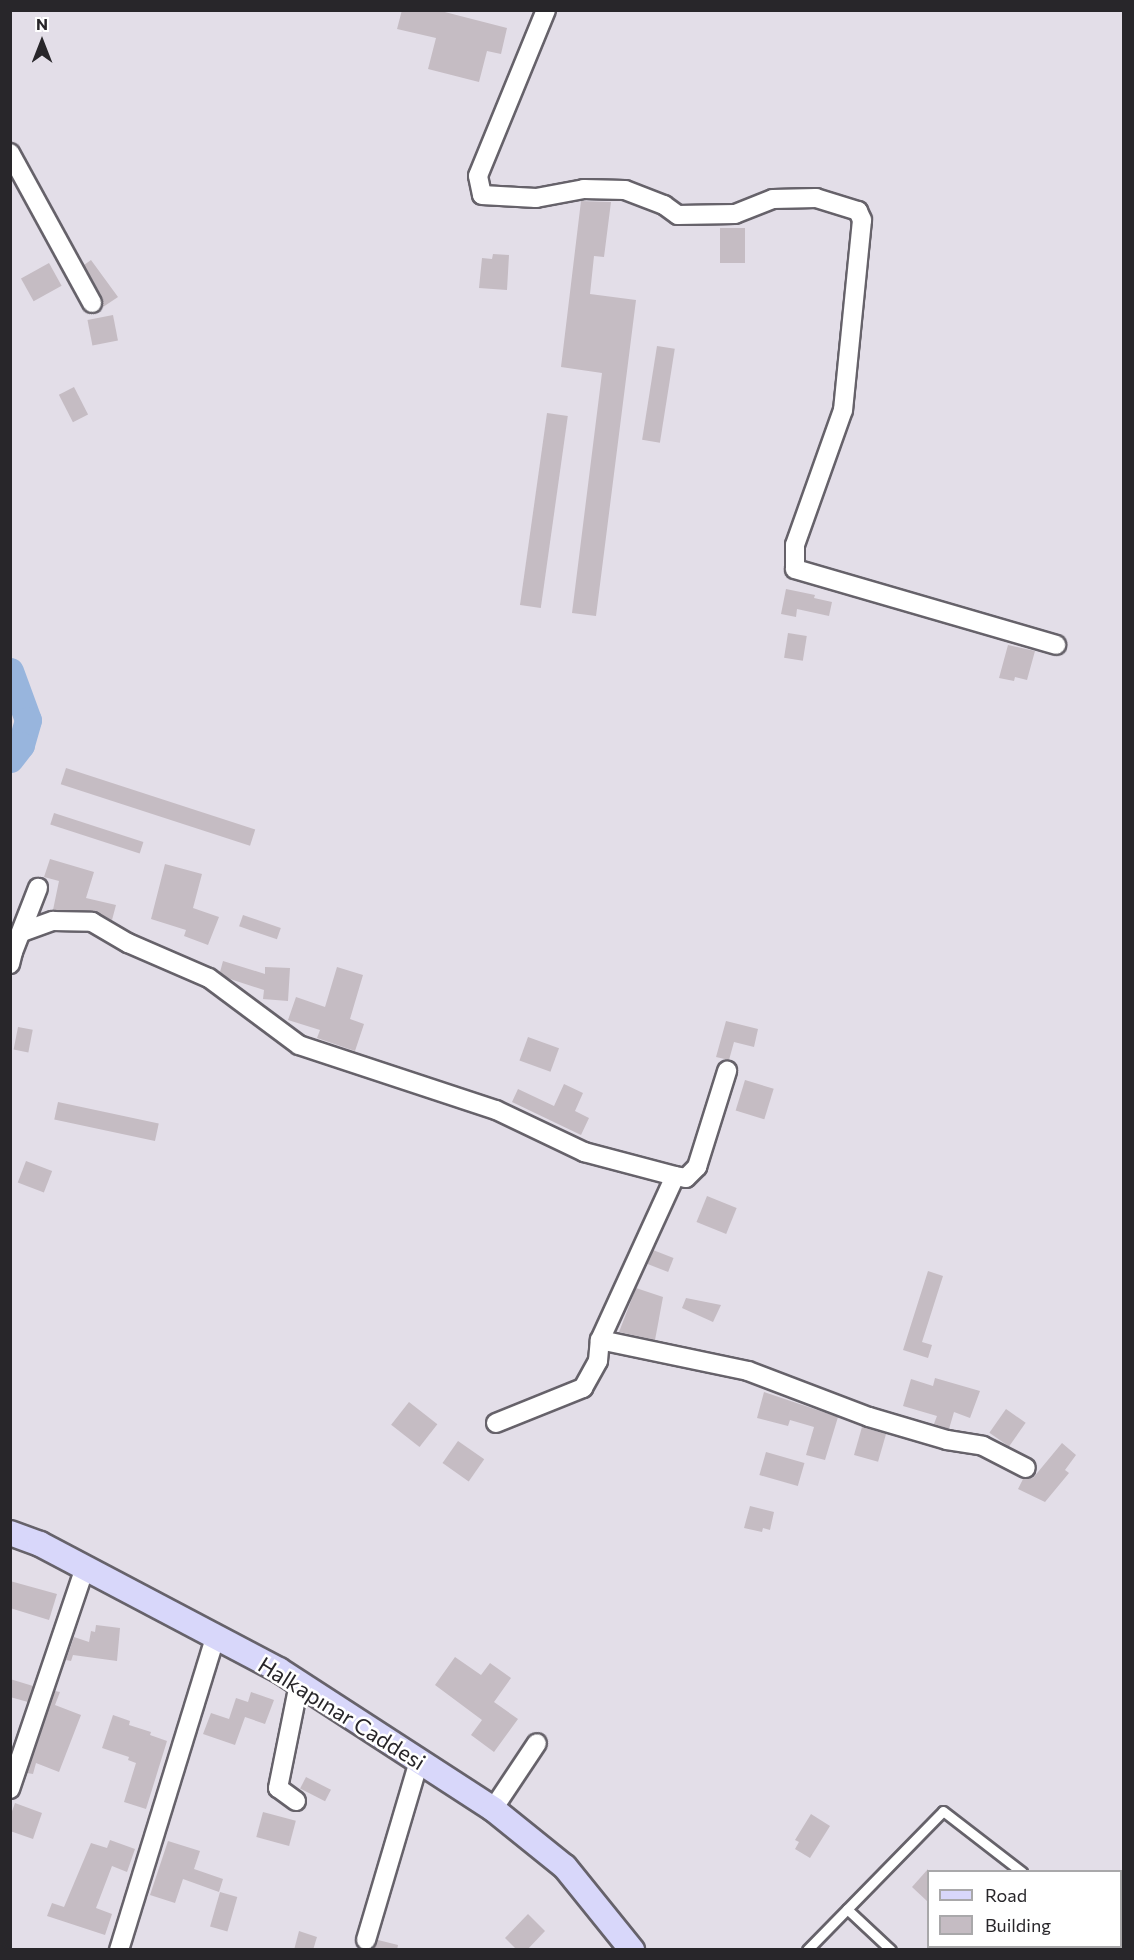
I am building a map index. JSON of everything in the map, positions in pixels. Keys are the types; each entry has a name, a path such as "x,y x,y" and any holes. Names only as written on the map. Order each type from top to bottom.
{"main road":[{"name":"Halkapınar Caddesi","path":"10,1533 40,1544 299,1684 493,1809 565,1867 632,1950"}],"street":[{"path":"546,10 478,176 482,195 536,198 584,189 625,190 664,205 678,215 735,214 773,199 816,198 858,211 862,220 843,410 795,545 795,569 1056,645"},
{"path":"10,153 92,303"},
{"path":"10,964 38,888"},
{"path":"22,932 53,921 92,922 128,943 209,978 299,1045 496,1110 584,1152 675,1176 686,1178 697,1167 728,1071"},
{"path":"496,1423 583,1388 597,1360 600,1340 675,1176"},
{"path":"600,1340 748,1371 869,1417 947,1440 983,1446 1026,1468"},
{"path":"10,1789 85,1568"},
{"path":"119,1950 215,1637"},
{"path":"296,1801 278,1788 299,1684"},
{"path":"493,1809 537,1743"},
{"path":"366,1940 419,1761"}],"lane":[{"path":"807,1950 943,1811 1019,1870"},
{"path":"847,1909 891,1950"}],"building":[{"path":"402,10 437,10 507,28 501,54 487,51 479,82 428,69 436,38 397,29"},
{"path":"581,201 611,202 604,257 594,256 590,294 636,300 596,616 572,613 602,373 561,367"},
{"path":"720,228 745,228 745,263 720,263"},
{"path":"493,254 509,255 507,290 479,288 482,258 492,259"},
{"path":"91,260 118,297 103,307 102,298 84,265"},
{"path":"49,263 62,286 34,301 21,279"},
{"path":"113,315 118,341 92,345 87,320"},
{"path":"657,346 675,349 660,443 642,440"},
{"path":"74,387 88,415 73,422 59,395"},
{"path":"547,413 568,416 541,608 520,605"},
{"path":"786,589 815,595 814,598 832,602 829,616 797,609 796,617 781,614"},
{"path":"788,633 807,636 803,661 784,658"},
{"path":"1008,645 1035,651 1027,680 1015,677 1014,681 999,678"},
{"path":"66,768 255,829 250,846 61,784"},
{"path":"54,813 143,842 140,853 50,824"},
{"path":"50,859 94,872 86,898 116,905 112,920 93,911 53,910 59,881 44,877"},
{"path":"165,864 202,874 193,908 219,917 208,945 184,936 186,930 151,919"},
{"path":"243,915 281,928 277,939 239,926"},
{"path":"223,961 265,974 265,967 290,968 288,1001 263,999 264,990 227,978 220,972"},
{"path":"337,967 363,975 350,1019 364,1024 355,1051 317,1038 320,1030 288,1020 296,997 325,1007"},
{"path":"726,1021 758,1029 754,1047 734,1042 729,1060 716,1057"},
{"path":"18,1027 33,1030 28,1052 14,1050"},
{"path":"528,1037 559,1048 550,1072 519,1060"},
{"path":"745,1080 774,1089 764,1119 736,1111"},
{"path":"564,1084 583,1093 575,1111 589,1118 581,1135 512,1102 518,1089 554,1106"},
{"path":"58,1102 159,1123 155,1141 54,1120"},
{"path":"26,1161 52,1171 44,1193 18,1182"},
{"path":"707,1196 737,1208 726,1234 697,1222"},
{"path":"653,1250 674,1258 668,1272 648,1264"},
{"path":"928,1271 943,1276 922,1342 932,1345 928,1358 903,1350"},
{"path":"636,1288 663,1297 655,1340 619,1332"},
{"path":"686,1298 721,1305 713,1322 682,1308"},
{"path":"935,1378 980,1391 970,1418 954,1412 949,1429 934,1424 937,1416 903,1406 911,1379 933,1386"},
{"path":"764,1392 838,1417 825,1460 806,1455 814,1427 790,1420 788,1426 757,1418"},
{"path":"409,1402 437,1424 420,1447 391,1425"},
{"path":"1006,1409 1026,1423 1009,1447 989,1433"},
{"path":"862,1427 886,1434 878,1462 854,1455"},
{"path":"458,1441 484,1459 469,1481 443,1463"},
{"path":"1062,1443 1076,1455 1065,1470 1069,1473 1045,1502 1018,1489 1023,1479 1033,1478"},
{"path":"766,1452 804,1463 798,1486 759,1475"},
{"path":"750,1506 774,1512 770,1530 763,1528 762,1532 744,1528"},
{"path":"10,1581 57,1594 49,1620 10,1608"},
{"path":"96,1625 120,1628 117,1661 73,1655 71,1661 66,1660 74,1637 89,1642 91,1631 95,1632"},
{"path":"455,1657 481,1675 490,1663 511,1678 494,1702 518,1719 494,1752 471,1735 482,1720 435,1685"},
{"path":"10,1679 33,1686 28,1702 10,1697"},
{"path":"55,1691 60,1692 55,1705 81,1715 59,1772 36,1763 33,1774 27,1773"},
{"path":"251,1692 274,1700 265,1724 245,1717 235,1745 203,1734 211,1713 229,1719 236,1698 248,1702"},
{"path":"113,1715 130,1721 129,1725 151,1732 150,1735 167,1741 146,1809 124,1802 136,1763 128,1760 129,1757 102,1748"},
{"path":"306,1777 331,1790 325,1801 300,1789"},
{"path":"15,1803 42,1813 33,1839 10,1831 10,1817"},
{"path":"263,1812 296,1821 289,1846 256,1837"},
{"path":"811,1814 830,1826 810,1858 795,1849 799,1842 795,1840"},
{"path":"110,1840 135,1849 127,1872 112,1866 96,1908 112,1914 105,1935 47,1916 52,1903 64,1907 91,1843 107,1848"},
{"path":"168,1841 200,1851 194,1869 223,1879 219,1892 183,1879 175,1903 150,1895"},
{"path":"927,1870 927,1901 912,1887"},
{"path":"220,1892 237,1897 227,1932 210,1927"},
{"path":"528,1914 545,1931 527,1950 517,1950 505,1938"},
{"path":"299,1931 317,1937 313,1950 294,1950"},
{"path":"378,1940 398,1945 397,1950 371,1950"}],"waterway":[{"path":"10,671 28,720 21,745 10,759"}]}
